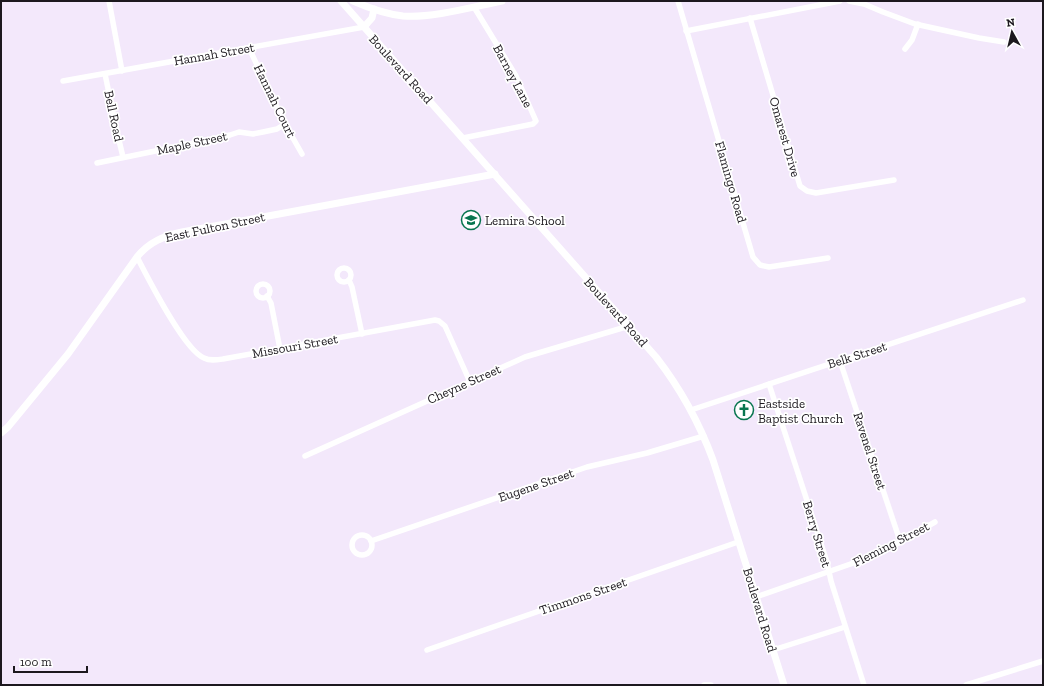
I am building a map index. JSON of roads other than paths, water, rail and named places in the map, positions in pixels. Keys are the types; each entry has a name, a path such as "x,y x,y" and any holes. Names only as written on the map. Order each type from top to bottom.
{"street":[{"path":"109,1 122,71"},
{"name":"Boulevard Road","path":"341,1 668,372 691,410 704,436 713,460 784,685"},
{"path":"353,1 374,9 397,15 415,16 502,1"},
{"name":"Flamingo Road","path":"678,1 752,257 760,264 769,267 828,258"},
{"path":"686,31 840,1"},
{"path":"850,1 864,4 918,24 979,38 1004,42"},
{"name":"Barney Lane","path":"462,138 534,124 536,121 516,76 474,7"},
{"path":"364,27 372,18 374,9"},
{"name":"Omarest Drive","path":"750,18 800,186 807,191 816,193 894,180"},
{"path":"905,49 912,40 918,24"},
{"name":"Hannah Street","path":"63,81 364,27"},
{"name":"Hannah Court","path":"249,48 302,154"},
{"name":"Bell Road","path":"105,74 117,132 124,157"},
{"name":"Maple Street","path":"96,163 209,140 241,131 253,134 263,132 277,129 286,124"},
{"name":"East Fulton Street","path":"1,433 8,427 68,354 137,257 152,243 172,234 494,174"},
{"name":"Missouri Street","path":"137,257 157,295 178,329 191,347 200,356 206,359 218,360 432,320 439,321 445,326 470,382"},
{"path":"349,280 352,287 362,334"},
{"path":"267,296 271,303 280,349"},
{"name":"Belk Street","path":"691,410 1023,300"},
{"name":"Cheyne Street","path":"305,456 525,357 628,326"},
{"name":"Ravenel Street","path":"840,361 900,541"},
{"name":"Berry Street","path":"769,384 827,562 845,627 864,685"},
{"name":"Eugene Street","path":"371,541 587,467 647,453 704,436"},
{"name":"Fleming Street","path":"756,597 873,556 935,522"},
{"name":"Timmons Street","path":"427,650 738,542"},
{"path":"773,650 845,627"},
{"path":"966,685 1043,661"},
{"path":"704,685 711,685"}],"place":[{"name":"Lemira School","path":"471,220"},
{"name":"Eastside Baptist Church","path":"744,410"}]}
